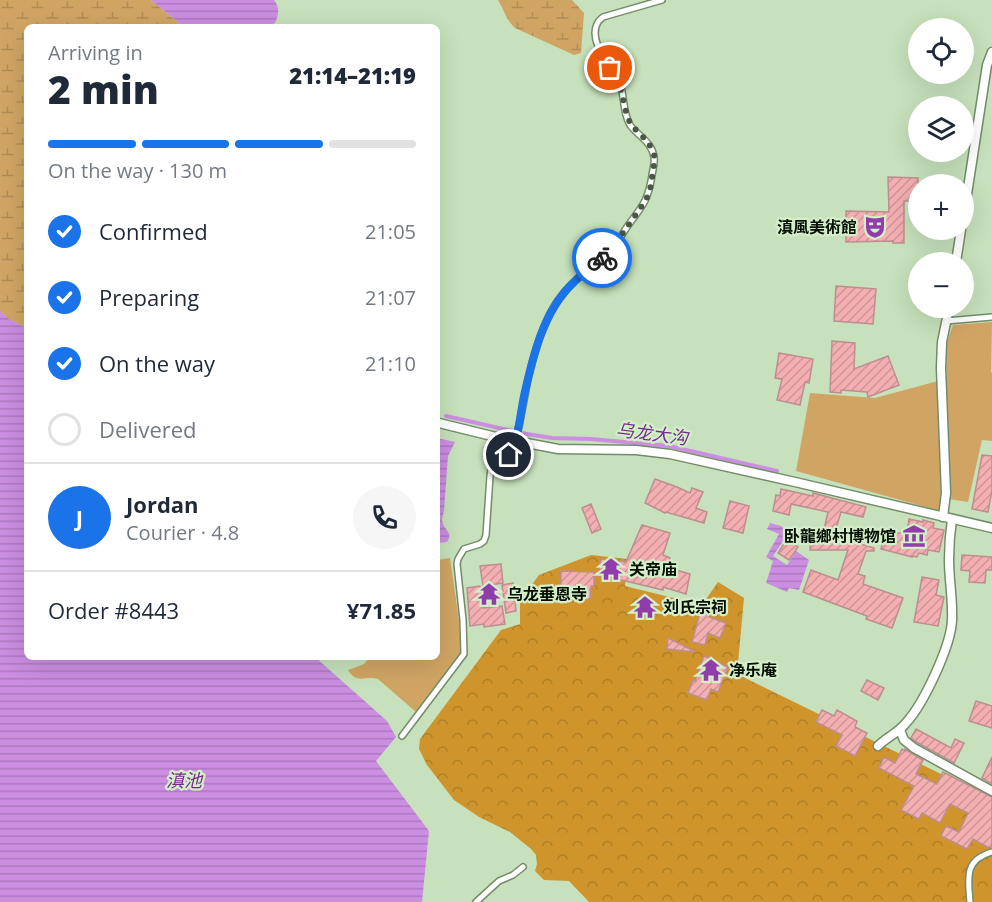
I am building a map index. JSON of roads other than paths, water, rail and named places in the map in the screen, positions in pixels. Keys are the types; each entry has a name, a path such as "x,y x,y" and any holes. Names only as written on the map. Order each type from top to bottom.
{"street":[{"path":"970,174 987,65 992,52"},
{"path":"943,517 946,494 940,368 947,318"},
{"path":"440,423 558,449 636,450 670,454 992,528"},
{"path":"878,746 900,730 915,713 950,636 952,607 949,561 952,519"},
{"path":"900,730 904,740 914,748 992,791"}],"lane":[{"path":"493,456 501,458 509,455 515,441 529,376 550,313 573,282 608,254 639,212 650,190 655,158 647,141 631,125 627,116 619,82 601,54 597,42 597,24 611,13 662,0"},
{"path":"946,321 992,317"},
{"path":"402,736 464,654 457,564 464,549 480,544 486,536 490,476 496,437"},
{"path":"970,902 972,864 981,855 992,852"},
{"path":"476,902 499,880 513,875 523,867"}],"water":[{"path":"151,0 274,0 278,8 273,24 180,24"},
{"name":"滇池","path":"0,311 9,319 24,326 24,660 318,660 387,721 396,737 376,761 429,831 422,902 0,902"},
{"path":"440,439 455,442 448,456 442,520 449,533 447,542 440,543"},
{"path":"770,523 781,526 789,532 773,556 787,565 796,551 809,560 799,590 789,588 787,592 766,583 773,561 766,557 779,534 767,529"}],"waterway":[{"name":"乌龙大沟","path":"446,416 512,431"},
{"name":"乌龙大沟","path":"521,433 552,438 669,446 777,471"}],"place":[{"name":"滇風美術館","path":"875,227"},
{"name":"卧龍鄉村博物馆","path":"914,536"},
{"name":"关帝庙","path":"611,569"},
{"name":"乌龙垂恩寺","path":"489,594"},
{"name":"刘氏宗祠","path":"645,607"},
{"name":"净乐庵","path":"711,670"}]}
